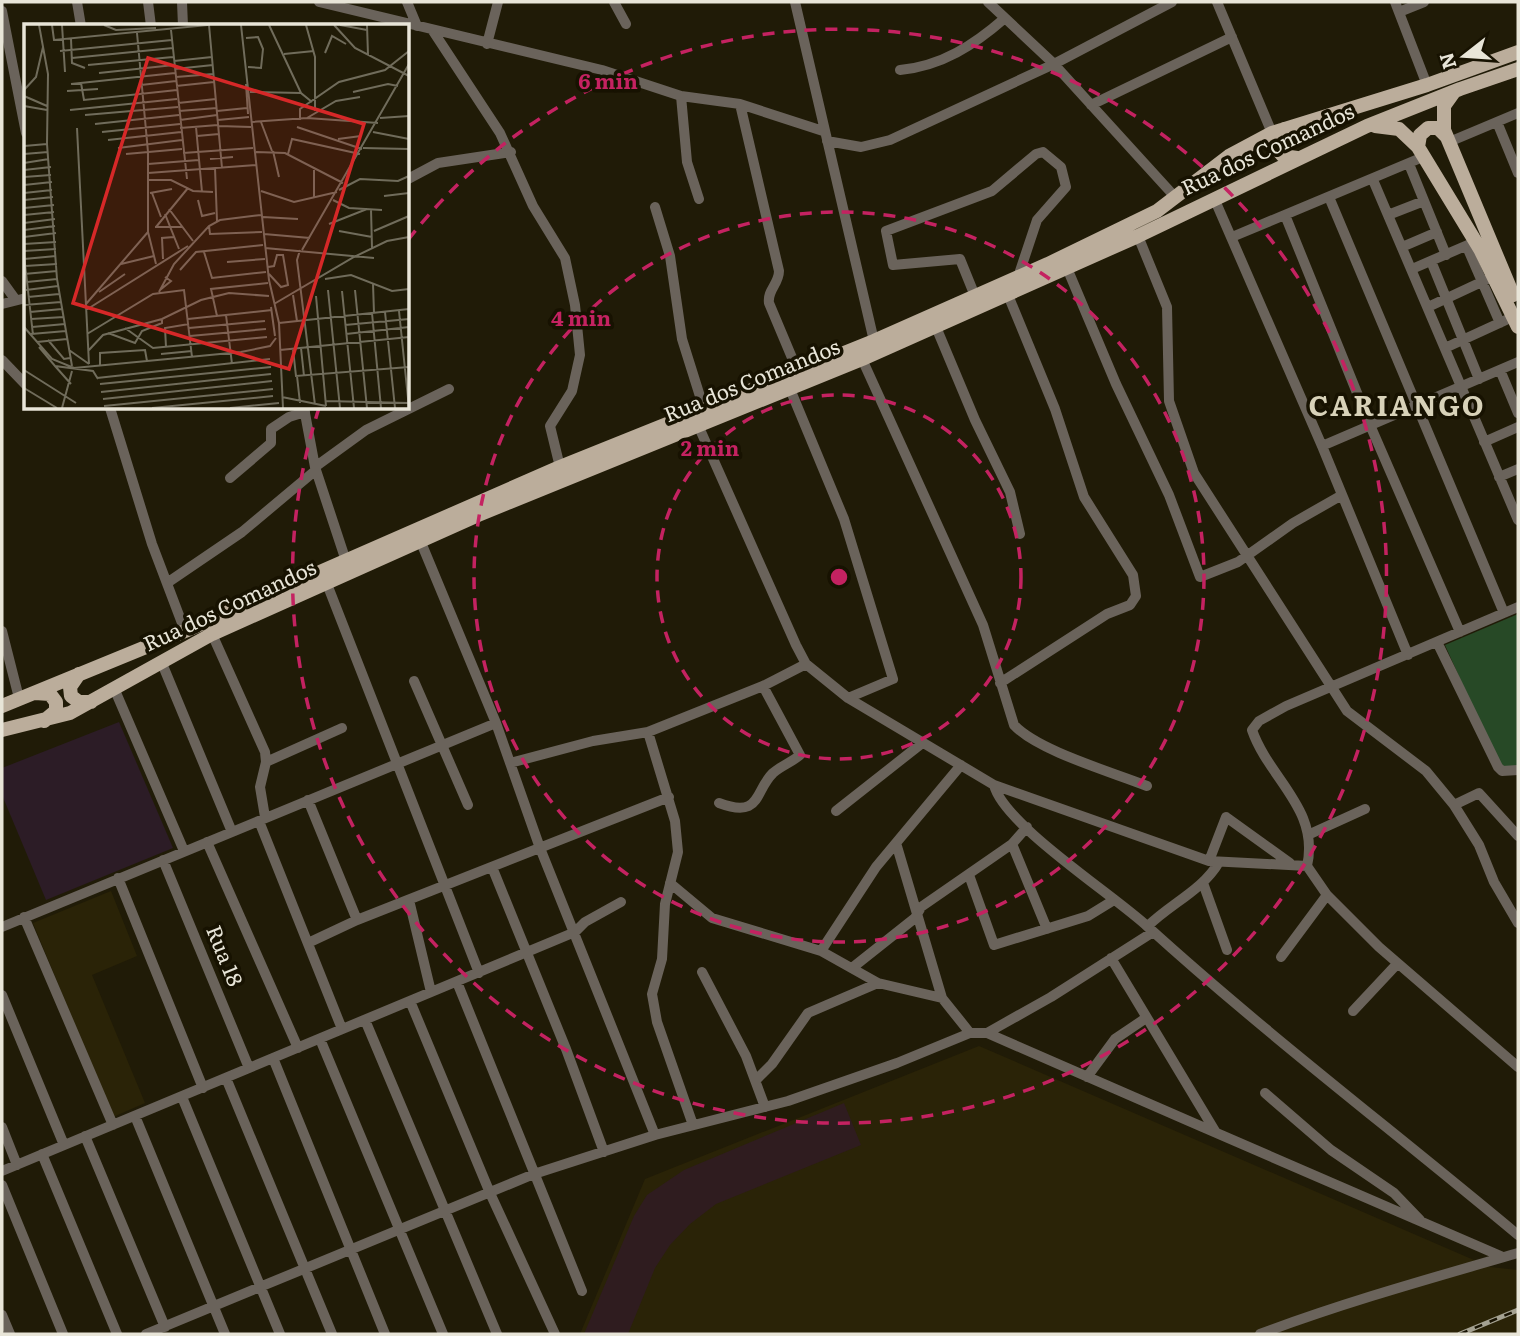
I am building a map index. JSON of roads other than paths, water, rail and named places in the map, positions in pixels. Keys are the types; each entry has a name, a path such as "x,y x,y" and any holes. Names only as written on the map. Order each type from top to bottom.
{"main road":[{"name":"Rua dos Comandos","path":"2,706 186,631 560,467 874,341 1128,228 1176,198 1228,156 1278,131 1427,85 1518,52"},
{"name":"Rua dos Comandos","path":"2,730 40,723 93,702 160,661 212,634 420,540 607,460 862,359 1138,236 1367,126 1518,69"},
{"path":"1455,91 1442,112 1447,139 1513,318"},
{"path":"1367,126 1399,129 1421,152 1488,279 1513,318"},
{"path":"1421,152 1420,135 1428,128 1438,128 1447,139"},
{"path":"1278,131 1276,148 1283,156 1297,158"},
{"path":"79,674 70,687 71,696 79,702 93,702"},
{"path":"25,696 50,694 56,702 56,711 40,723"}],"street":[{"path":"77,2 81,24"},
{"path":"148,2 151,24"},
{"path":"182,2 183,24"},
{"path":"319,2 372,21 399,24"},
{"path":"407,2 417,26"},
{"path":"487,44 498,2"},
{"path":"614,2 626,24"},
{"path":"795,2 874,341"},
{"path":"988,2 1054,64 1176,198"},
{"path":"410,25 602,70 681,96 740,104 825,136 873,146 1054,64 1172,2"},
{"path":"1217,2 1278,131"},
{"path":"1424,2 1397,7 1427,85"},
{"path":"2,11 24,123"},
{"path":"900,70 917,68 970,48 1005,18"},
{"path":"433,31 511,152 533,206 565,258 575,305 580,355 577,376 569,399 550,426 560,467"},
{"path":"1091,105 1232,37"},
{"path":"681,96 686,153 699,200"},
{"path":"740,104 742,125 779,271 777,281 768,294 769,303 798,372"},
{"path":"1447,139 1518,113"},
{"path":"1497,122 1518,173"},
{"path":"410,178 438,163 511,152"},
{"path":"1232,237 1409,164 1421,152"},
{"path":"975,296 960,259 894,266 886,231 992,191 1036,153 1047,153 1065,173 1066,187 1037,220 1018,277"},
{"path":"1409,164 1446,255"},
{"path":"1373,180 1517,516"},
{"path":"1329,197 1504,613"},
{"path":"1214,198 1322,446 1408,654"},
{"path":"1388,215 1424,201"},
{"path":"655,207 670,256 682,339 704,409"},
{"path":"1285,215 1370,425 1460,632"},
{"path":"1402,247 1437,232"},
{"path":"1138,236 1167,307 1171,409 1194,473 1283,615 1349,713 1426,771 1454,804 1479,845 1494,882 1518,923"},
{"path":"1412,269 1471,244"},
{"path":"1431,261 1479,379"},
{"path":"1067,268 1116,384 1169,495 1198,574 1206,577 1248,556 1293,523 1342,495"},
{"path":"1427,307 1488,279"},
{"path":"2,281 20,299 2,304"},
{"path":"1000,683 1099,619 1130,605 1136,589 1133,575 1084,497 1058,416 1007,295"},
{"path":"1445,348 1513,318"},
{"path":"936,327 975,420 1010,492 1020,534"},
{"path":"862,359 983,625 1009,714 1022,733 1147,786"},
{"path":"2,360 24,383"},
{"path":"1322,446 1518,362"},
{"path":"1500,370 1518,413"},
{"path":"790,389 844,519 893,679 848,698"},
{"path":"410,409 449,390"},
{"path":"111,410 167,583 186,631"},
{"path":"229,478 271,443 271,429 305,410 315,468 346,561"},
{"path":"167,583 242,532 315,468 366,430 408,410"},
{"path":"698,425 806,664 848,698 921,744 995,785 1214,861 1307,866"},
{"path":"1484,442 1518,427"},
{"path":"1499,477 1518,469"},
{"path":"420,540 496,723 540,848 655,1135"},
{"path":"327,583 395,763 480,973"},
{"path":"1518,607 1272,714 1252,730 1267,762 1300,811 1310,834 1307,866 1327,895 1397,964 1518,1067"},
{"path":"2,631 25,696"},
{"path":"212,634 266,762 260,787 262,819 341,1029"},
{"path":"1437,642 1498,768 1502,771 1518,770"},
{"path":"160,661 232,832"},
{"path":"510,763 593,741 648,732 763,687 806,664"},
{"path":"414,681 468,805"},
{"path":"719,803 732,808 748,806 760,797 773,773 800,755 763,687"},
{"path":"114,688 184,851"},
{"path":"2,926 496,723"},
{"path":"266,762 342,728"},
{"path":"648,732 669,797 678,852 663,922 662,959 652,994 657,1023 693,1125"},
{"path":"836,811 921,744"},
{"path":"821,951 896,843 961,765"},
{"path":"995,785 1000,801 1027,827 1151,929 1248,1014 1518,1235"},
{"path":"1454,804 1479,793 1518,836"},
{"path":"308,943 357,920 669,797"},
{"path":"308,800 357,920"},
{"path":"1310,834 1365,809"},
{"path":"987,1033 1051,997 1111,958 1151,929 1165,909 1203,883 1214,861 1226,817 1290,863"},
{"path":"852,968 915,918 917,912 1012,844 1027,827"},
{"path":"207,842 298,1048"},
{"path":"896,843 942,998 970,1033"},
{"path":"1012,844 1046,929"},
{"name":"Rua 18","path":"163,860 249,1068"},
{"path":"492,867 604,1152"},
{"path":"968,875 991,943 997,944 1093,914 1114,900"},
{"path":"118,878 203,1088"},
{"path":"670,883 712,918 821,951 878,983 942,998"},
{"path":"1203,883 1227,950"},
{"path":"1281,957 1327,895"},
{"path":"410,900 431,992"},
{"path":"2,1171 575,932 584,922 621,902"},
{"path":"24,917 113,1125"},
{"path":"1111,958 1215,1131"},
{"path":"1353,1011 1397,964"},
{"path":"702,972 757,1079 765,1107"},
{"path":"457,982 582,1291"},
{"path":"757,1079 808,1013 878,983"},
{"path":"2,995 64,1145"},
{"path":"410,1001 490,1193 555,1334"},
{"path":"1087,1077 1109,1045 1146,1018"},
{"path":"365,1020 497,1334"},
{"path":"146,1334 534,1174 655,1135 765,1107 897,1063 970,1033 987,1033 1215,1131 1316,1179 1503,1257"},
{"path":"320,1039 443,1334"},
{"path":"273,1058 385,1334"},
{"path":"226,1078 332,1334"},
{"path":"1265,1093 1331,1150 1394,1194 1421,1222"},
{"path":"182,1097 280,1334"},
{"path":"135,1116 225,1334"},
{"path":"2,1127 17,1165"},
{"path":"85,1136 165,1326"},
{"path":"42,1154 117,1334"},
{"path":"2,1185 63,1334"},
{"path":"1261,1334 1346,1302 1401,1289 1518,1252"},
{"path":"2,1315 10,1334"}],"railway":[{"path":"1460,1334 1518,1310"}],"district":[{"name":"CARIANGO","path":"1397,406"}]}
